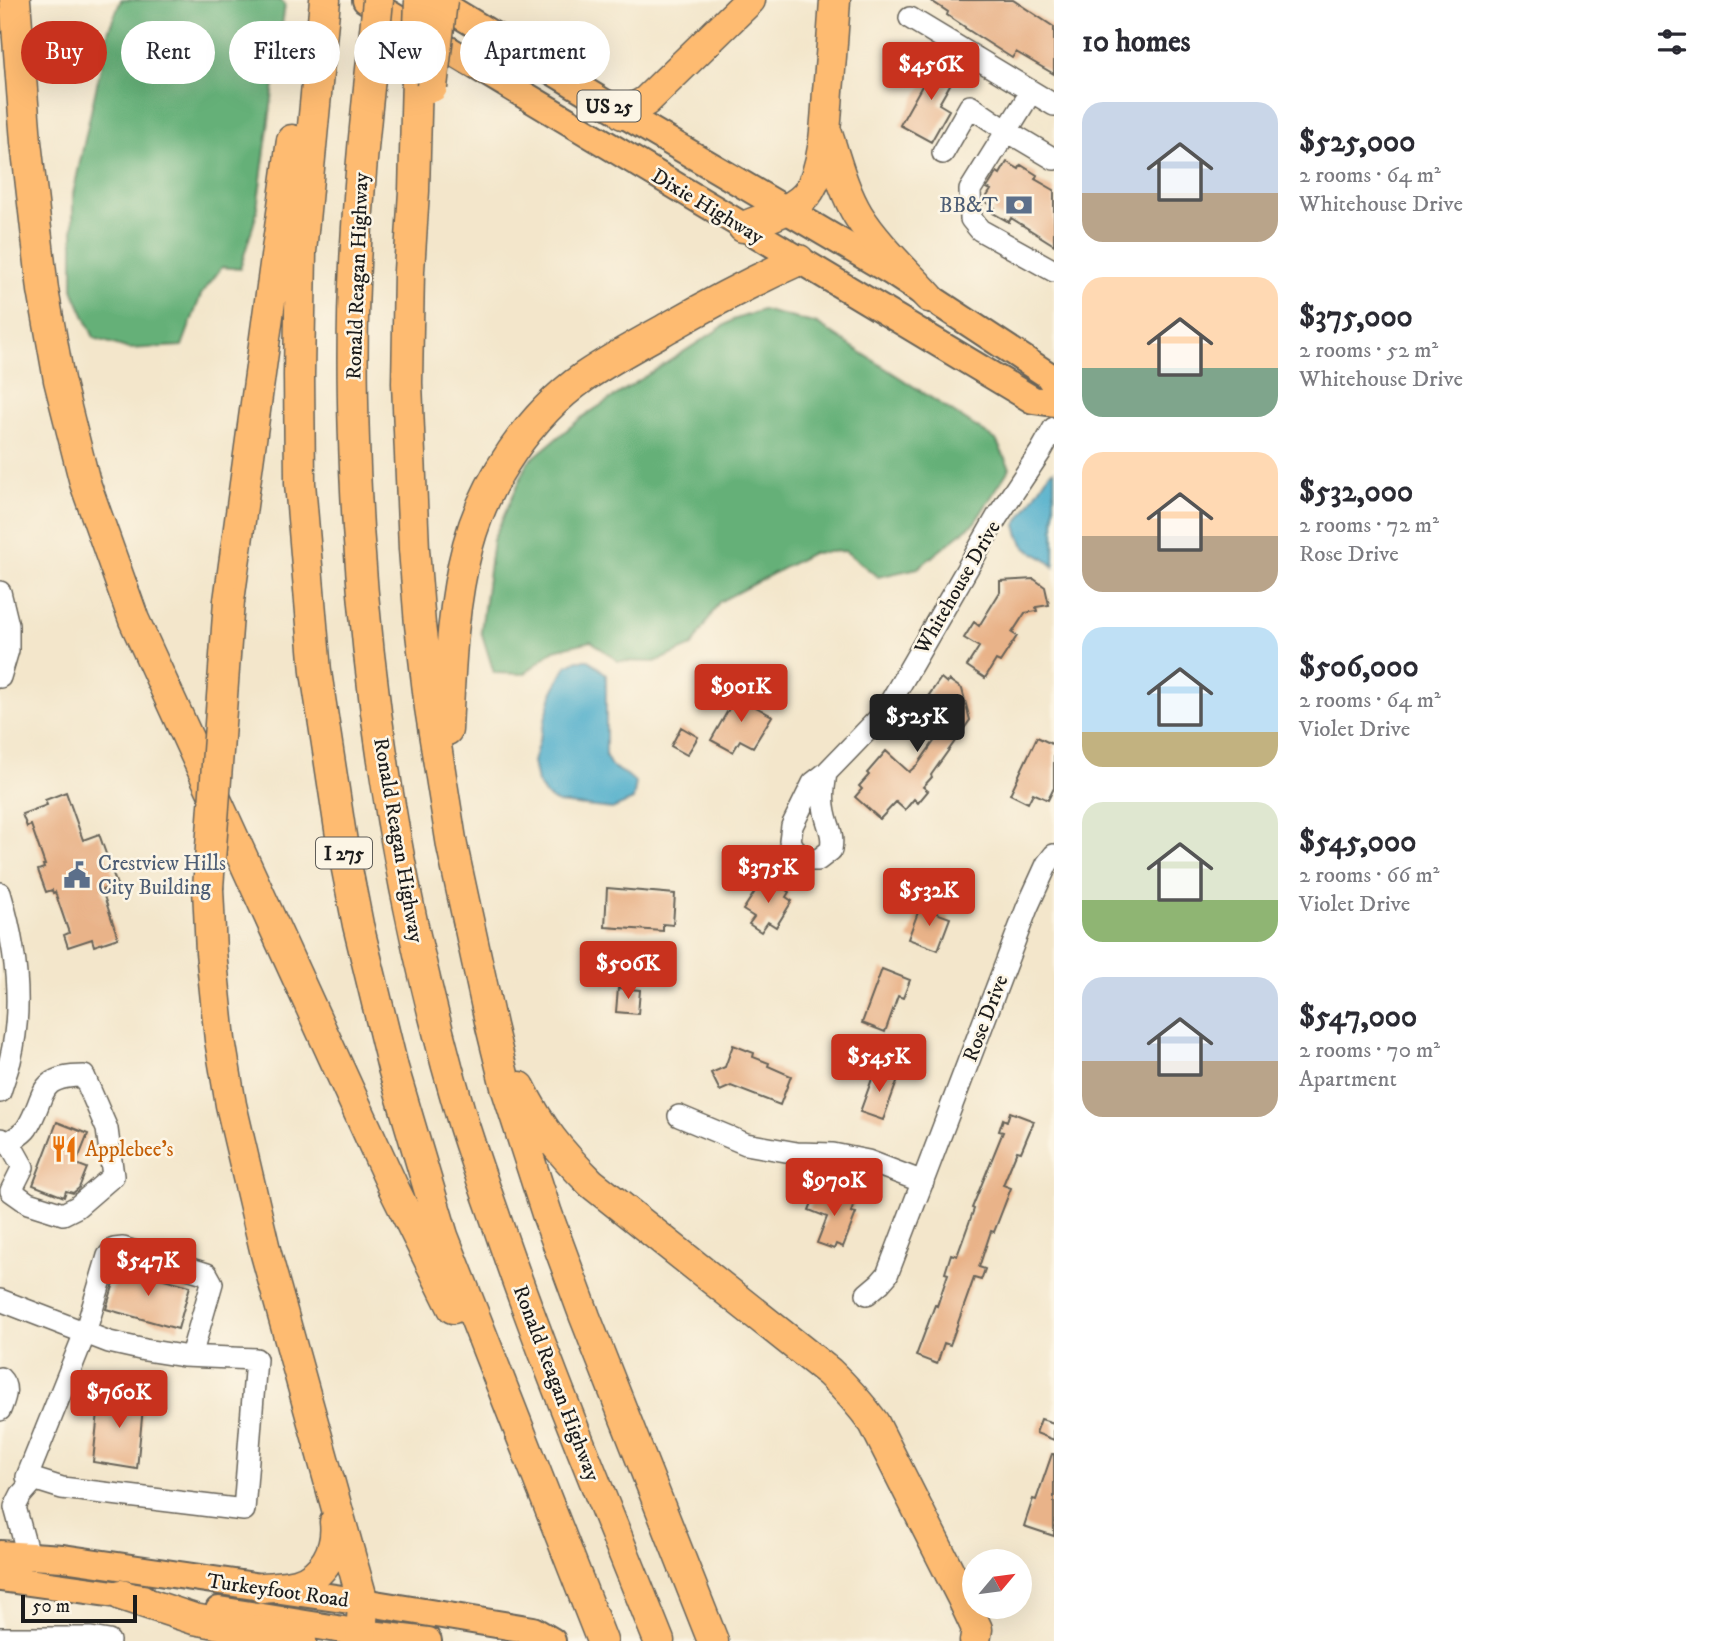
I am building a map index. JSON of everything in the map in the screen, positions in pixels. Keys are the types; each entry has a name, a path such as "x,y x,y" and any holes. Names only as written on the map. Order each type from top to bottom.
{"highway":[{"path":"15,0 26,142 43,290 59,380 89,495 134,620 387,1174 538,1478"},
{"name":"Ronald Reagan Highway","path":"379,0 354,267 354,461 371,679 394,828 414,929 465,1129 545,1357 659,1641"},
{"path":"420,0 421,21"},
{"path":"437,21 442,0"},
{"path":"623,114 646,101 750,0"},
{"path":"743,227 786,209 809,191 820,163 825,129 835,0"},
{"path":"324,13 299,82 229,601 208,888 220,1040 231,1105 266,1254 363,1602 362,1637"},
{"name":"I 275","path":"324,13 302,252 300,483 316,672 343,849 358,925 393,1068 443,1236 602,1641"},
{"path":"424,84 409,271 407,383 414,549 428,694 452,846 506,1087 547,1214 713,1641"},
{"path":"825,129 846,192 857,213 929,297"},
{"path":"443,789 454,627 462,573 468,543 482,506 504,462 525,433 558,398 582,378 728,294 799,260"},
{"path":"491,1026 535,1116 567,1159 615,1203 829,1372 863,1407 874,1423 980,1637"},
{"path":"263,1588 298,1584 328,1563 336,1529 332,1494"},
{"path":"121,1595 194,1619 301,1641"}],"main road":[{"name":"Dixie Highway","path":"366,0 1033,400 1054,403"},
{"name":"Dixie Highway","path":"435,0 890,271 1048,375 1054,384"},
{"name":"Turkeyfoot Road","path":"0,1554 63,1558 363,1602 533,1630 552,1641"},
{"name":"Turkeyfoot Road","path":"0,1578 121,1595 362,1637 428,1641"}],"street":[{"path":"911,18 1054,105"},
{"path":"1031,92 970,190 971,219 980,230 1054,271"},
{"path":"943,153 970,106 1054,159"},
{"name":"Whitehouse Drive","path":"826,773 884,713 992,524 1054,428"},
{"path":"0,592 8,625 8,650 3,655 0,677"},
{"name":"Rose Drive","path":"867,1294 887,1275 1027,908 1047,864 1054,855"},
{"path":"0,893 13,942 18,1005 10,1059 0,1092"},
{"path":"66,1076 85,1076 107,1129 113,1176 77,1207 63,1214 28,1203 11,1191 23,1167 5,1140 26,1130 45,1087 66,1076"},
{"path":"679,1116 746,1144 797,1153 834,1154 868,1161 923,1182"},
{"path":"0,1300 85,1333 109,1342 191,1356 256,1359 244,1510 62,1488 27,1477 85,1333 108,1256 114,1250 123,1248 207,1274 212,1283 191,1356"},
{"path":"0,1378 6,1387 0,1410"},
{"path":"28,1555 15,1507 35,1479"},
{"path":"11,1639 91,1638 108,1641"}],"green space":[{"path":"121,0 279,0 285,4 283,21 229,21 229,84 274,84 256,216 240,269 222,267 201,295 182,346 129,349 94,338 73,290 73,194 97,84 107,84 109,29"},
{"path":"762,310 817,324 996,440 1010,468 975,522 918,568 878,577 845,551 812,553 719,602 692,646 655,662 618,661 591,641 554,650 524,674 494,673 481,631 493,540 528,462 581,418 733,320"}],"water":[{"path":"1054,470 1054,567 1023,544 1016,525 1050,472"},
{"path":"578,660 589,660 606,674 606,757 611,766 636,783 633,800 612,809 558,803 546,796 537,782 533,762 553,691 566,666"}],"building":[{"path":"930,0 1013,0 1054,27 1054,74 1016,52 1012,58 965,28"},
{"path":"938,57 959,69 939,104 949,110 931,142 900,125"},
{"name":"BB&T","path":"1007,162 1019,169 1021,165 1037,175 1035,179 1054,190 1054,245 1011,218 1009,222 993,213 995,208 984,201 991,190 987,188"},
{"path":"1034,579 1045,587 1049,605 1036,607 1037,611 1025,613 1012,633 1017,636 1000,662 996,660 985,678 967,666 979,647 964,638 974,622 979,626 1000,592 1000,581"},
{"path":"941,678 962,689 970,720 923,787 928,791 918,803 914,799 905,810 896,802 880,819 855,797 862,789 859,786 886,751 909,772 918,764 935,740 923,732 931,722 919,713"},
{"path":"739,691 757,701 754,706 772,716 753,747 740,740 733,752 711,740"},
{"path":"681,727 698,737 687,755 671,746"},
{"path":"1037,737 1054,745 1054,788 1048,800 1033,793 1028,803 1010,794"},
{"name":"Crestview Hills City Building","path":"66,792 83,840 99,834 117,885 102,890 118,938 94,946 92,939 68,947 64,935 69,933 55,892 46,892 38,870 45,865 31,825 27,827 22,814 47,805 45,800"},
{"path":"771,880 789,892 786,897 792,901 776,927 768,922 761,932 749,924 754,917 743,910 762,881 768,885"},
{"path":"607,888 675,894 673,925 663,924 663,931 605,927"},
{"path":"920,907 950,918 938,950 908,939"},
{"path":"882,969 910,980 903,998 898,996 885,1032 862,1023"},
{"path":"618,988 640,990 638,1014 616,1012"},
{"path":"733,1045 754,1053 753,1057 791,1076 780,1105 731,1086 720,1091 711,1073 725,1067"},
{"path":"876,1068 899,1076 883,1120 860,1112"},
{"path":"1010,1112 1034,1121 1021,1152 1017,1151 1003,1185 1011,1188 994,1232 991,1231 979,1267 985,1269 981,1280 974,1278 950,1345 944,1343 937,1364 916,1356 948,1274 945,1273 951,1254 957,1256 974,1209 972,1208 1003,1132 999,1131 1003,1119 1007,1121"},
{"name":"Applebee's","path":"57,1122 88,1134 76,1164 87,1168 79,1188 73,1193 66,1191 64,1197 33,1185"},
{"path":"818,1188 855,1202 851,1212 856,1213 843,1247 836,1244 834,1249 817,1243 827,1217 809,1210"},
{"path":"119,1267 190,1286 178,1329 106,1309"},
{"path":"100,1392 144,1397 137,1469 93,1462"},
{"path":"1041,1419 1054,1423 1054,1440 1036,1433"},
{"path":"1054,1454 1054,1536 1024,1526"}],"place":[{"name":"BB&T","path":"1019,205"},
{"name":"Crestview Hills City Building","path":"77,875"},
{"name":"Applebee's","path":"64,1149"}]}
